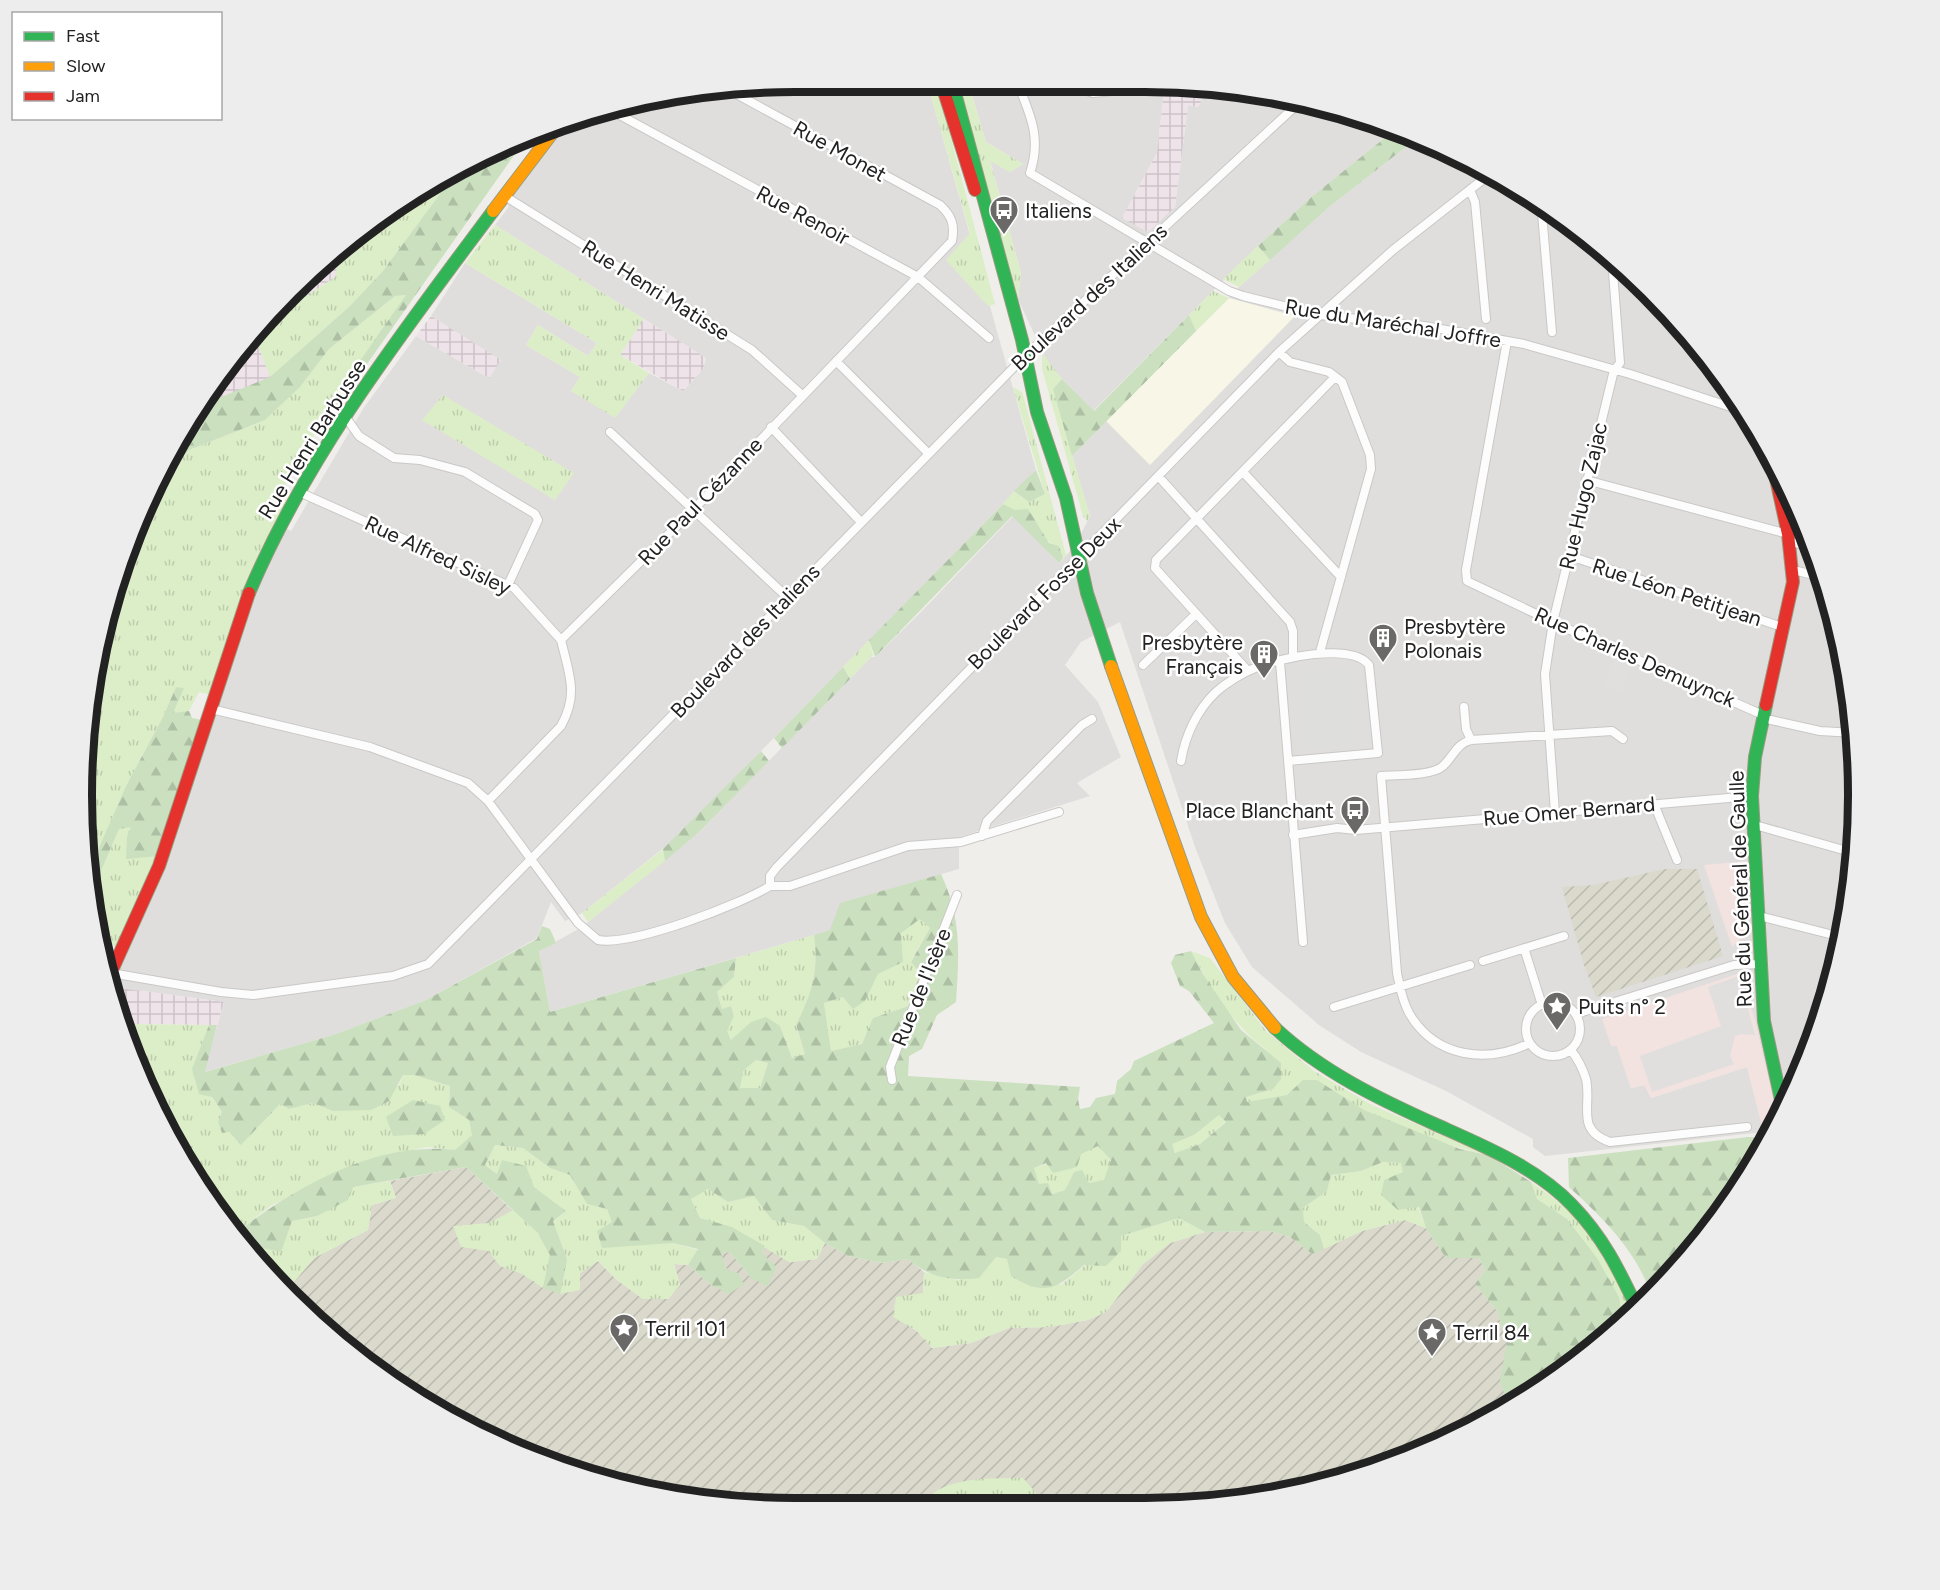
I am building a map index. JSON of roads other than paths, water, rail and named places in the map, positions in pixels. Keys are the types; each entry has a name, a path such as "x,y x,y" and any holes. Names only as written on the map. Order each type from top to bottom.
{"street":[{"path":"944,92 973,186 987,216"},
{"path":"955,92 1025,356 1029,382 1045,438 1058,469 1081,556 1086,590 1121,699 1188,888 1213,945 1233,978 1283,1036 1346,1081 1507,1156 1565,1197 1584,1215 1605,1242 1634,1300"},
{"name":"Rue du Maréchal Joffre","path":"1021,92 1031,113 1036,134 1036,150 1030,173 1229,291 1320,315 1424,326 1557,352 1732,408"},
{"name":"Rue Monet","path":"737,94 940,205 950,214"},
{"name":"Boulevard des Italiens","path":"115,976 254,995 405,973 428,964 532,860 860,521 1025,356 1293,107"},
{"name":"Rue Renoir","path":"618,114 918,277 989,338"},
{"name":"Rue Henri Barbusse","path":"113,968 159,866 264,558 299,492 345,416 503,195 549,136"},
{"name":"Boulevard Fosse Deux","path":"770,886 770,876 777,867 1279,352 1393,250 1484,179"},
{"path":"1470,190 1475,201 1486,319"},
{"name":"Rue Henri Matisse","path":"503,195 752,350 802,395"},
{"name":"Rue Paul Cézanne","path":"561,640 693,509 952,241 954,228 950,214"},
{"path":"1542,214 1552,332"},
{"name":"Rue Hugo Zajac","path":"1555,813 1545,674 1553,622 1586,480 1614,370 1620,363 1613,270"},
{"name":"Rue Charles Demuynck","path":"1507,341 1466,570 1467,581 1553,622 1767,717 1820,731 1845,732"},
{"path":"1279,352 1290,362 1329,372 1342,382 1370,455 1371,469 1320,652"},
{"path":"836,361 929,454"},
{"path":"1248,671 1155,568 1156,560 1335,377"},
{"path":"345,416 359,436 394,458 420,460 465,472 535,514 538,520 508,585"},
{"path":"771,427 860,521"},
{"path":"610,432 787,597"},
{"path":"1243,472 1341,577"},
{"path":"1159,477 1290,622 1293,631 1293,656"},
{"path":"1586,480 1801,543"},
{"name":"Rue du Général de Gaulle","path":"1778,489 1789,538 1793,570 1791,600 1767,717 1755,756 1752,796 1767,1039 1780,1097"},
{"name":"Rue Alfred Sisley","path":"299,492 514,588 561,640"},
{"name":"Rue Léon Petitjean","path":"1569,556 1785,628"},
{"path":"1793,570 1813,575"},
{"path":"1143,665 1196,614"},
{"path":"488,801 561,726 568,713 573,700 572,684 561,640"},
{"path":"1181,761 1184,743 1207,703 1222,687 1248,671 1293,656 1320,652 1351,656 1368,663 1378,753 1288,761"},
{"path":"1280,662 1303,942"},
{"path":"1464,707 1466,729 1471,740"},
{"path":"211,709 370,747 468,783 488,801 578,923 598,940 628,940 748,900 770,886 790,886 921,843 957,842 1059,812"},
{"path":"982,836 987,821 1082,725 1092,719"},
{"path":"1530,1044 1489,1056 1462,1053 1448,1048 1428,1035 1410,1015 1400,986 1390,900 1381,776 1434,771 1442,767 1458,746 1471,740 1612,731 1623,739"},
{"name":"Rue Omer Bernard","path":"1293,834 1337,828 1385,828 1752,796"},
{"path":"1654,804 1677,860"},
{"path":"1755,825 1846,851"},
{"name":"Rue de l'Isère","path":"892,1080 890,1067 957,895"},
{"path":"1759,916 1834,935"},
{"path":"1484,961 1564,936"},
{"path":"1524,948 1542,1005"},
{"path":"1576,1014 1734,965 1762,964"},
{"path":"1334,1007 1470,965"},
{"path":"1560,1003 1576,1014 1580,1033 1571,1050 1559,1056 1546,1055 1530,1044 1526,1032 1528,1019 1542,1005 1560,1003"},
{"path":"1571,1050 1586,1080 1588,1125 1597,1138 1610,1142 1747,1127"}],"place":[{"name":"Italiens","path":"1004,236"},
{"name":"Presbytère Polonais","path":"1383,664"},
{"name":"Presbytère Français","path":"1264,680"},
{"name":"Place Blanchant","path":"1355,836"},
{"name":"Puits n° 2","path":"1557,1032"},
{"name":"Terril 101","path":"624,1354"},
{"name":"Terril 84","path":"1432,1358"}]}
